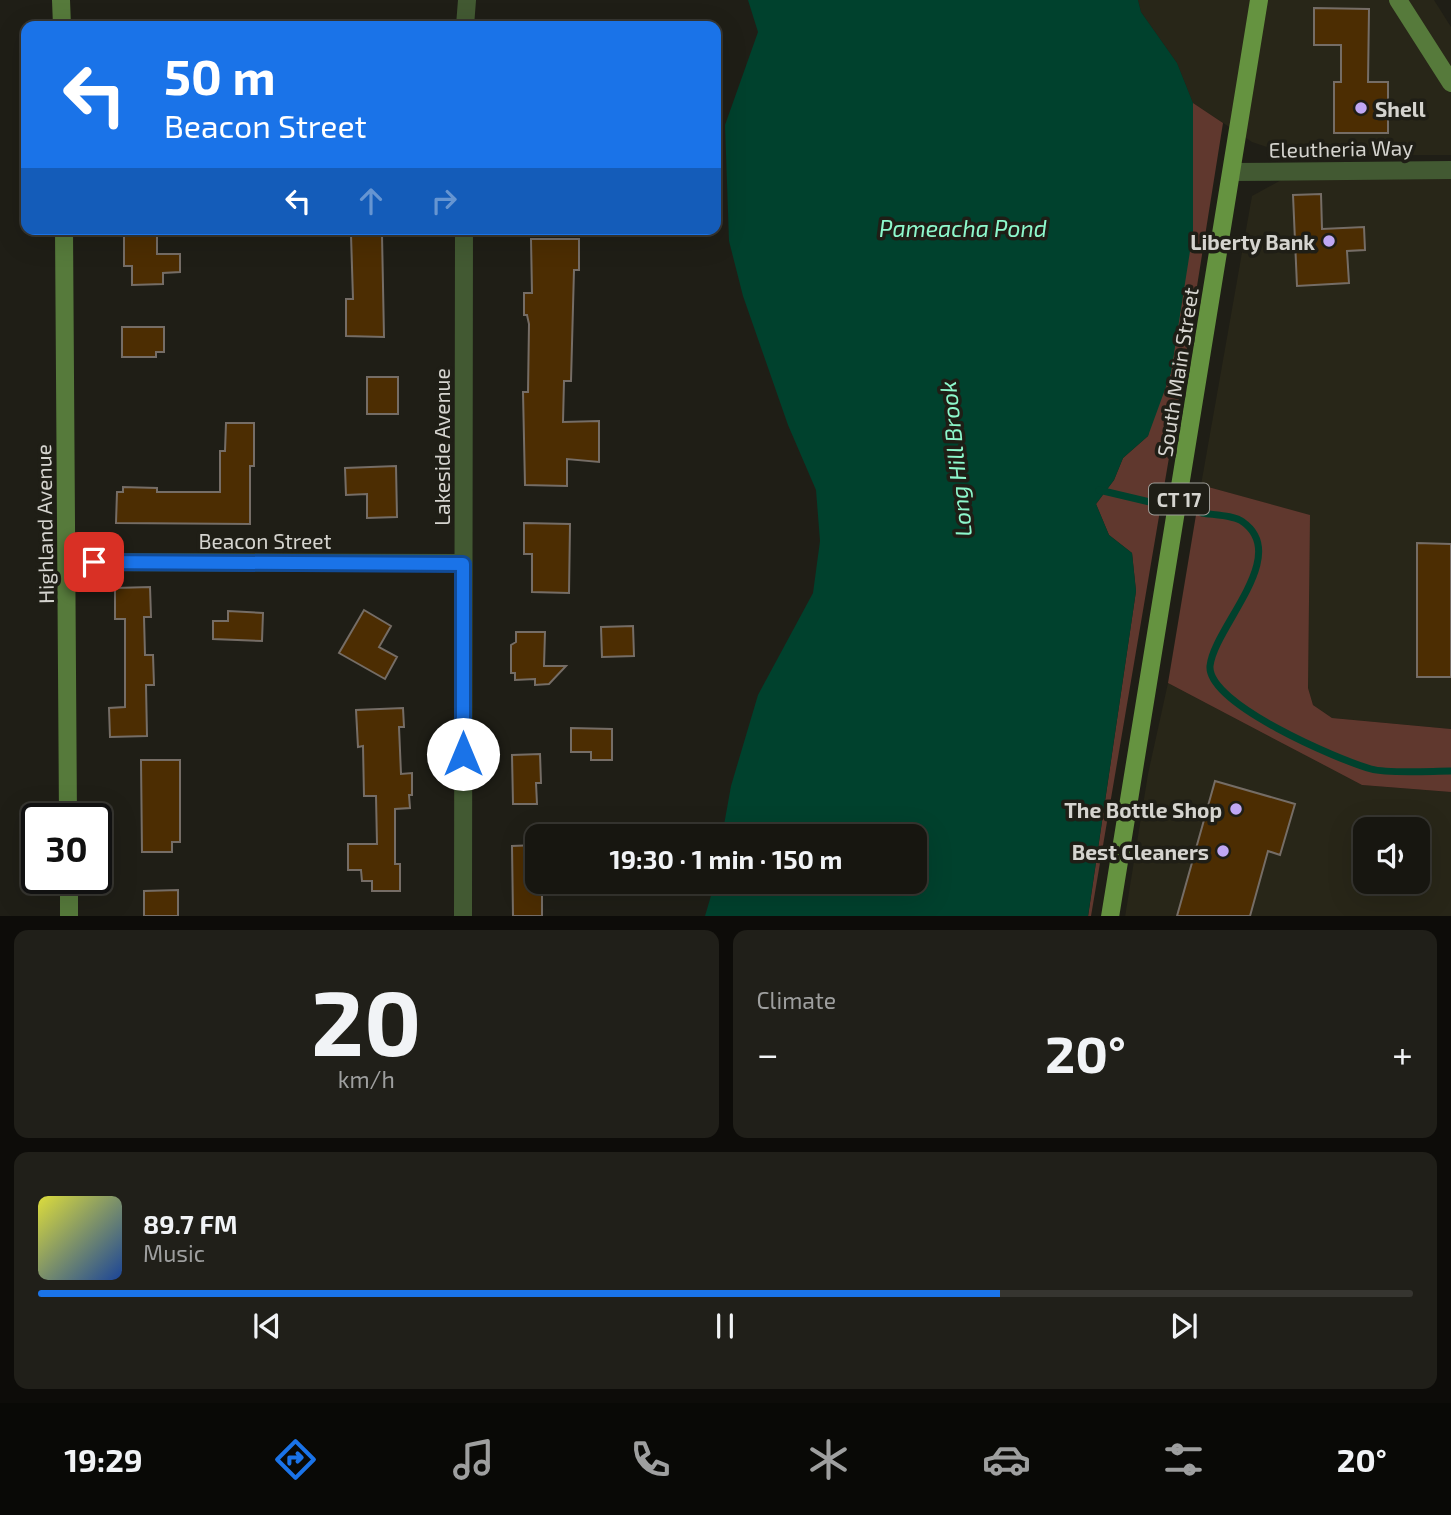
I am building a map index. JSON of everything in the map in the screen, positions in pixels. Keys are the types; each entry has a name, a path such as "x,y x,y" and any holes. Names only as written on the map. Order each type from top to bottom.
{"main road":[{"name":"South Main Street","path":"1110,916 1259,0"}],"street":[{"path":"61,0 62,21"},
{"path":"465,21 467,0"},
{"path":"1398,0 1451,83"},
{"name":"Eleutheria Way","path":"1232,172 1451,170"},
{"name":"Highland Avenue","path":"64,235 68,803"},
{"name":"Lakeside Avenue","path":"463,916 464,235"},
{"name":"Beacon Street","path":"67,562 463,564"},
{"path":"69,894 69,916"}],"shaded area":[{"path":"1138,0 1434,0 1451,27 1451,155 1291,155 1252,142 1193,103 1177,63 1141,12"},
{"path":"1193,103 1223,123 1180,393 1091,916 1088,916 1136,591 1132,553 1109,535 1096,504 1114,480 1123,458 1148,436 1193,232"},
{"path":"1451,178 1451,729 1332,718 1313,705 1308,688 1309,515 1201,485 1252,196 1283,179"},
{"path":"1201,485 1310,515 1308,688 1313,705 1332,718 1451,729 1451,792 1362,785 1168,683"},
{"path":"1168,683 1362,785 1451,792 1451,916 1125,916 1148,774"}],"water":[{"name":"Pameacha Pond","path":"748,0 1138,0 1141,12 1177,63 1193,103 1193,232 1171,373 1148,436 1123,458 1114,480 1096,504 1109,535 1132,553 1136,591 1088,916 705,916 711,894 927,894 927,824 724,824 731,786 758,695 813,593 820,541 816,490 788,425 743,296 729,241 725,125 758,32"}],"building":[{"path":"1314,8 1369,9 1368,82 1388,82 1388,133 1334,133 1334,82 1341,82 1341,45 1314,45"},
{"name":"Liberty Bank","path":"1321,194 1322,229 1364,227 1365,250 1347,251 1349,283 1297,286 1293,195"},
{"path":"124,235 157,235 157,254 180,254 180,272 163,273 163,284 132,285 132,266 124,266"},
{"path":"351,235 382,235 384,337 346,336 346,299 353,299"},
{"path":"531,239 579,239 579,270 574,270 571,381 564,381 563,422 599,421 599,462 567,459 567,486 525,485 523,392 528,392 529,324 527,315 524,315 524,293 532,293"},
{"path":"122,327 164,327 164,352 156,352 156,357 122,357"},
{"path":"367,377 398,377 398,414 367,414"},
{"path":"226,423 254,423 254,466 250,466 250,524 116,523 117,492 123,492 123,487 157,488 157,492 220,492 220,451 225,451"},
{"path":"396,466 397,517 367,518 367,494 346,495 345,468"},
{"path":"524,523 570,524 569,593 532,592 532,554 524,554"},
{"path":"1417,543 1451,544 1451,677 1417,677"},
{"path":"150,587 151,617 144,617 145,655 153,655 154,685 146,685 147,736 110,737 109,708 125,707 125,619 115,619 115,588"},
{"path":"364,610 391,626 379,647 397,657 385,679 339,653"},
{"path":"228,611 263,613 262,641 213,639 213,621 228,621"},
{"path":"633,626 634,656 602,657 601,627"},
{"path":"516,632 545,632 544,666 566,666 549,684 535,685 535,679 515,680 515,673 511,673 511,645 516,642"},
{"path":"403,708 404,727 399,727 401,774 412,773 412,795 409,795 410,808 395,809 395,864 400,864 400,891 372,891 372,881 362,881 361,870 348,870 348,844 377,844 376,796 364,796 363,746 358,747 356,710"},
{"path":"571,728 612,729 612,760 591,760 591,752 571,752"},
{"path":"540,754 541,783 536,783 537,804 513,804 512,755"},
{"path":"141,760 180,760 180,842 172,842 172,852 142,852"},
{"path":"1215,781 1295,804 1280,855 1268,851 1250,916 1177,916"},
{"path":"525,845 525,894 542,894 542,916 513,916 512,846"},
{"path":"178,890 178,916 144,916 144,891"}],"waterway":[{"path":"1099,490 1154,503"},
{"path":"1202,513 1243,522 1256,536 1259,553 1255,572 1215,650 1210,666 1215,681 1229,697 1277,728 1355,764 1379,771 1451,771"}],"place":[{"name":"Shell","path":"1361,108"},
{"name":"Liberty Bank","path":"1329,241"},
{"name":"The Bottle Shop","path":"1236,809"},
{"name":"Best Cleaners","path":"1223,851"}],"route":[{"path":"94,562 463,564 463,754"}],"water label":[{"name":"Long Hill Brook","path":"955,459"}]}
